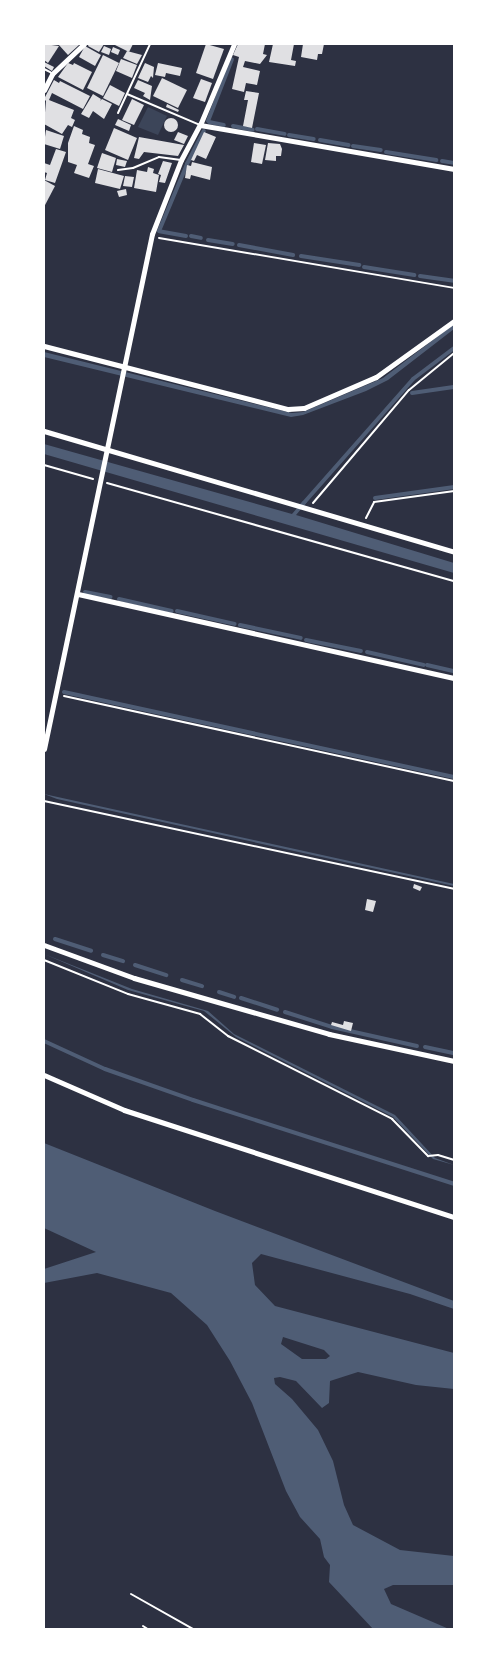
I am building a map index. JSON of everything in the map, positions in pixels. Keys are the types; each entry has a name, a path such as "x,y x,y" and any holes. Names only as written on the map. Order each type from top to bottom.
{"street":[{"path":"44,90 53,74 84,44"},
{"path":"44,749 152,237 181,160 200,125 232,44"},
{"path":"200,125 454,169"},
{"path":"44,346 288,409 304,408 376,377 454,321"},
{"path":"44,431 105,452 310,508 454,552"},
{"path":"78,594 454,678"},
{"path":"44,945 134,978 329,1034 454,1061"},
{"path":"44,1075 124,1110 454,1217"}],"lane":[{"path":"118,113 150,44"},
{"path":"44,69 53,74"},
{"path":"127,94 200,125"},
{"path":"118,170 133,168 159,157 181,160"},
{"path":"131,1594 195,1629"},
{"path":"143,1626 149,1629"}],"path":[{"path":"152,237 454,288"},
{"path":"310,508 409,390 454,353"},
{"path":"44,465 100,478 454,581"},
{"path":"364,524 374,502 454,491"},
{"path":"56,694 454,781"},
{"path":"44,801 454,890"},
{"path":"44,960 128,994 200,1014 228,1036 392,1119 428,1156 438,1155 454,1160"}],"shaded area":[{"path":"148,107 167,116 158,135 138,127"},
{"path":"454,324 454,329 388,380 366,391 303,415 291,417 44,357 44,352 292,413 303,412 383,378"},
{"path":"44,444 292,514 303,501 307,502 296,515 454,563 454,573 44,454"},
{"path":"44,794 454,884 454,886 57,799"},
{"path":"44,954 132,989 208,1011 234,1034 395,1115 435,1158 454,1165 433,1159 393,1117 236,1037 204,1011 128,990"},
{"path":"44,1143 215,1211 454,1301 454,1309 410,1294 261,1254 252,1263 255,1285 275,1306 454,1353 454,1389 416,1385 358,1372 330,1381 329,1403 322,1408 296,1381 280,1377 274,1378 275,1384 292,1399 318,1430 333,1461 344,1505 353,1525 400,1550 454,1556 454,1585 393,1585 384,1589 391,1604 449,1629 373,1629 329,1582 330,1565 324,1557 320,1539 300,1517 286,1491 252,1403 230,1361 207,1325 171,1293 97,1273 44,1283 44,1269 96,1252 44,1228","holes":["283,1337 324,1350 330,1356 326,1359 302,1359 281,1344"]}],"building":[{"path":"44,44 59,46 48,63 44,60"},
{"path":"58,44 80,44 68,55"},
{"path":"89,44 104,44 99,52 88,46"},
{"path":"113,44 133,44 129,52"},
{"path":"206,44 224,49 213,79 196,73"},
{"path":"238,44 265,44 263,54 267,55 260,64 245,61 243,67 260,71 257,85 246,83 244,92 232,89 239,57 233,55"},
{"path":"273,44 294,44 291,60 296,61 295,66 269,62"},
{"path":"303,44 324,44 322,54 318,54 317,60 301,57"},
{"path":"85,46 101,55 95,66 79,57"},
{"path":"104,46 111,49 109,55 101,52"},
{"path":"113,47 120,50 118,55 111,52"},
{"path":"127,51 142,55 137,64 123,58"},
{"path":"103,55 119,63 103,96 87,88"},
{"path":"121,59 137,65 132,78 116,71"},
{"path":"44,62 54,67 52,71 44,66"},
{"path":"68,63 73,65 74,63 92,72 83,90 58,77"},
{"path":"145,63 154,67 153,78 151,76 148,82 138,78"},
{"path":"158,63 182,68 180,76 166,73 165,77 155,75"},
{"path":"162,78 187,90 178,108 153,96"},
{"path":"201,79 212,83 205,102 193,98"},
{"path":"54,80 90,96 83,109 52,93 49,100 74,110 71,118 75,120 72,127 68,125 62,134 44,124 46,101 44,99"},
{"path":"138,80 152,86 150,100 143,96 145,93 134,88"},
{"path":"110,85 125,93 119,106 103,98"},
{"path":"246,91 259,93 252,128 243,126 248,100 244,100"},
{"path":"93,94 101,99 100,101 102,99 112,104 104,119 93,111 89,118 81,114"},
{"path":"132,99 144,105 134,125 122,120"},
{"path":"167,104 179,110 178,112 166,107"},
{"path":"171,118 176,120 178,125 176,130 171,132 166,130 164,125 166,120"},
{"path":"118,119 131,125 129,131 115,125"},
{"path":"74,126 83,130 82,134 90,137 89,143 95,145 88,164 94,166 89,178 74,173 77,165 68,162 68,143"},
{"path":"114,128 137,138 128,160 105,150"},
{"path":"46,130 64,136 60,149 44,144"},
{"path":"178,132 188,136 184,144 174,140"},
{"path":"204,132 216,137 206,159 197,155 194,161 191,160"},
{"path":"139,137 184,145 178,156 144,152 139,159 134,158"},
{"path":"254,143 266,145 262,164 251,162"},
{"path":"268,143 280,144 281,156 276,156 276,161 265,160"},
{"path":"56,149 66,152 55,183 45,180 47,173 44,172 44,163 50,165"},
{"path":"102,153 116,158 112,172 97,168"},
{"path":"117,159 127,161 125,167 116,165"},
{"path":"163,161 172,163 165,183 159,182 161,175 158,174"},
{"path":"192,162 212,167 210,180 191,175 190,179 185,178 187,165 191,166"},
{"path":"148,167 154,169 153,173 159,175 156,192 134,188 137,170 147,172"},
{"path":"98,169 124,176 120,189 95,183"},
{"path":"125,176 134,177 132,187 123,186"},
{"path":"44,180 55,186 44,207"},
{"path":"126,189 127,195 119,197 117,191"},
{"path":"414,884 422,887 420,891 413,888"},
{"path":"367,899 376,901 373,912 365,910"},
{"path":"344,1021 353,1023 351,1031 331,1025 332,1022 343,1025"}],"waterway":[{"path":"208,121 232,59"},
{"path":"209,122 224,125"},
{"path":"233,126 253,130"},
{"path":"257,129 285,134"},
{"path":"186,236 159,231 187,164 204,131"},
{"path":"289,135 314,139"},
{"path":"320,140 349,145"},
{"path":"353,146 381,150"},
{"path":"386,152 436,160"},
{"path":"442,161 454,163"},
{"path":"191,236 201,238"},
{"path":"208,240 233,244"},
{"path":"239,245 293,255"},
{"path":"301,256 359,265"},
{"path":"364,267 414,275"},
{"path":"420,276 454,281"},
{"path":"302,505 413,379 454,348"},
{"path":"412,393 454,387"},
{"path":"375,498 454,487"},
{"path":"85,592 111,597"},
{"path":"119,599 172,611"},
{"path":"177,611 235,624"},
{"path":"240,625 301,638"},
{"path":"306,640 361,651"},
{"path":"367,652 424,665"},
{"path":"427,665 454,671"},
{"path":"64,692 454,777"},
{"path":"55,939 91,951"},
{"path":"103,955 123,961"},
{"path":"135,965 166,975"},
{"path":"182,980 202,986"},
{"path":"219,992 234,997"},
{"path":"241,998 277,1010"},
{"path":"285,1012 332,1027 417,1046"},
{"path":"44,1041 105,1069 193,1100 454,1184"},
{"path":"425,1047 454,1053"}]}
